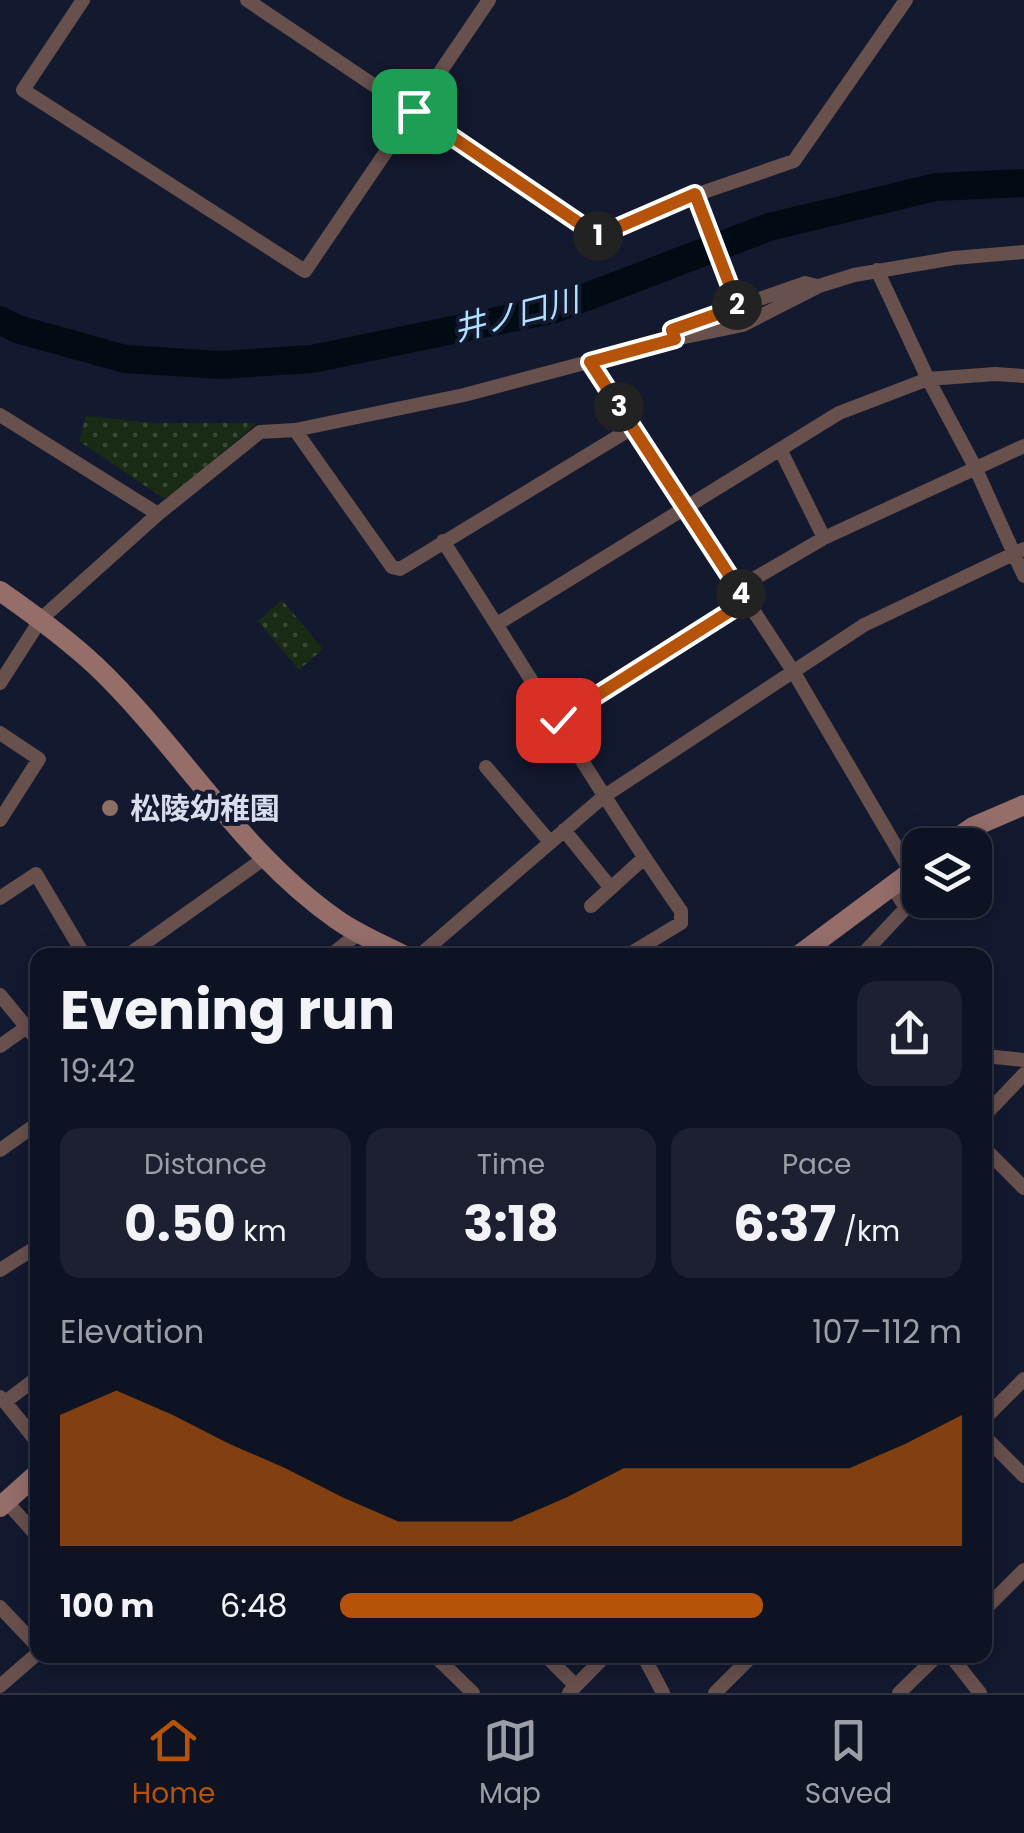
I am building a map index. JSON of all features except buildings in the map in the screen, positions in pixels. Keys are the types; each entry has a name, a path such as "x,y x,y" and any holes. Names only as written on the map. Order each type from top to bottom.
{"street":[{"path":"83,0 23,90 305,271 489,0"},
{"path":"246,0 598,236 698,201 794,161 906,0"},
{"path":"698,201 736,302"},
{"path":"0,683 41,620 158,514 260,432 294,430 464,395 743,325 819,286 877,270 1024,252"},
{"path":"877,270 928,379 1019,551 1024,576"},
{"path":"675,339 672,330 736,302 804,283 819,286"},
{"path":"590,362 794,671 902,847"},
{"path":"497,624 840,413 928,379 1024,376"},
{"path":"0,415 158,514"},
{"path":"294,430 392,566 400,568 632,428"},
{"path":"558,720 824,538 1024,446"},
{"path":"780,449 824,538"},
{"path":"443,541 558,720 602,797 681,911 680,923 639,948"},
{"path":"428,948 602,797 864,625 1019,551"},
{"path":"0,591 97,667 296,888 338,920 390,948"},
{"path":"0,733 39,758 0,820"},
{"path":"486,767 550,842"},
{"path":"972,828 1024,806"},
{"path":"564,830 610,886"},
{"path":"138,948 265,858"},
{"path":"591,906 644,858"},
{"path":"0,898 36,874 80,948"},
{"path":"809,948 902,878"},
{"path":"869,948 906,908 892,886"},
{"path":"340,948 359,932"},
{"path":"0,996 30,1021"},
{"path":"0,1046 30,1024"},
{"path":"992,1057 1024,1060"},
{"path":"992,1108 1024,1074"},
{"path":"0,1150 30,1129"},
{"path":"992,1156 1024,1188"},
{"path":"0,1270 30,1251"},
{"path":"992,1411 1024,1379"},
{"path":"30,1384 4,1406 30,1434"},
{"path":"992,1444 1024,1476"},
{"path":"30,1479 3,1504 30,1529"},
{"path":"992,1601 1024,1570"},
{"path":"1,1609 30,1641"},
{"path":"0,1686 30,1658"},
{"path":"448,1663 473,1693"},
{"path":"551,1663 572,1690 598,1663"},
{"path":"647,1663 664,1693"},
{"path":"715,1693 744,1663"},
{"path":"900,1693 930,1663"},
{"path":"956,1663 980,1693"}],"green space":[{"path":"86,416 155,423 257,423 171,497 163,498 79,441"},
{"path":"282,600 323,649 299,670 258,621"}],"waterway":[{"name":"井ノ口川","path":"0,320 17,329 125,359 221,365 312,359 555,309 769,227 936,187 1024,183"}],"place":[{"name":"松陵幼稚園","path":"110,808"}],"route":[{"path":"414,111 598,236 695,194 738,307 672,330 675,339 590,362 746,601 558,720"}]}
